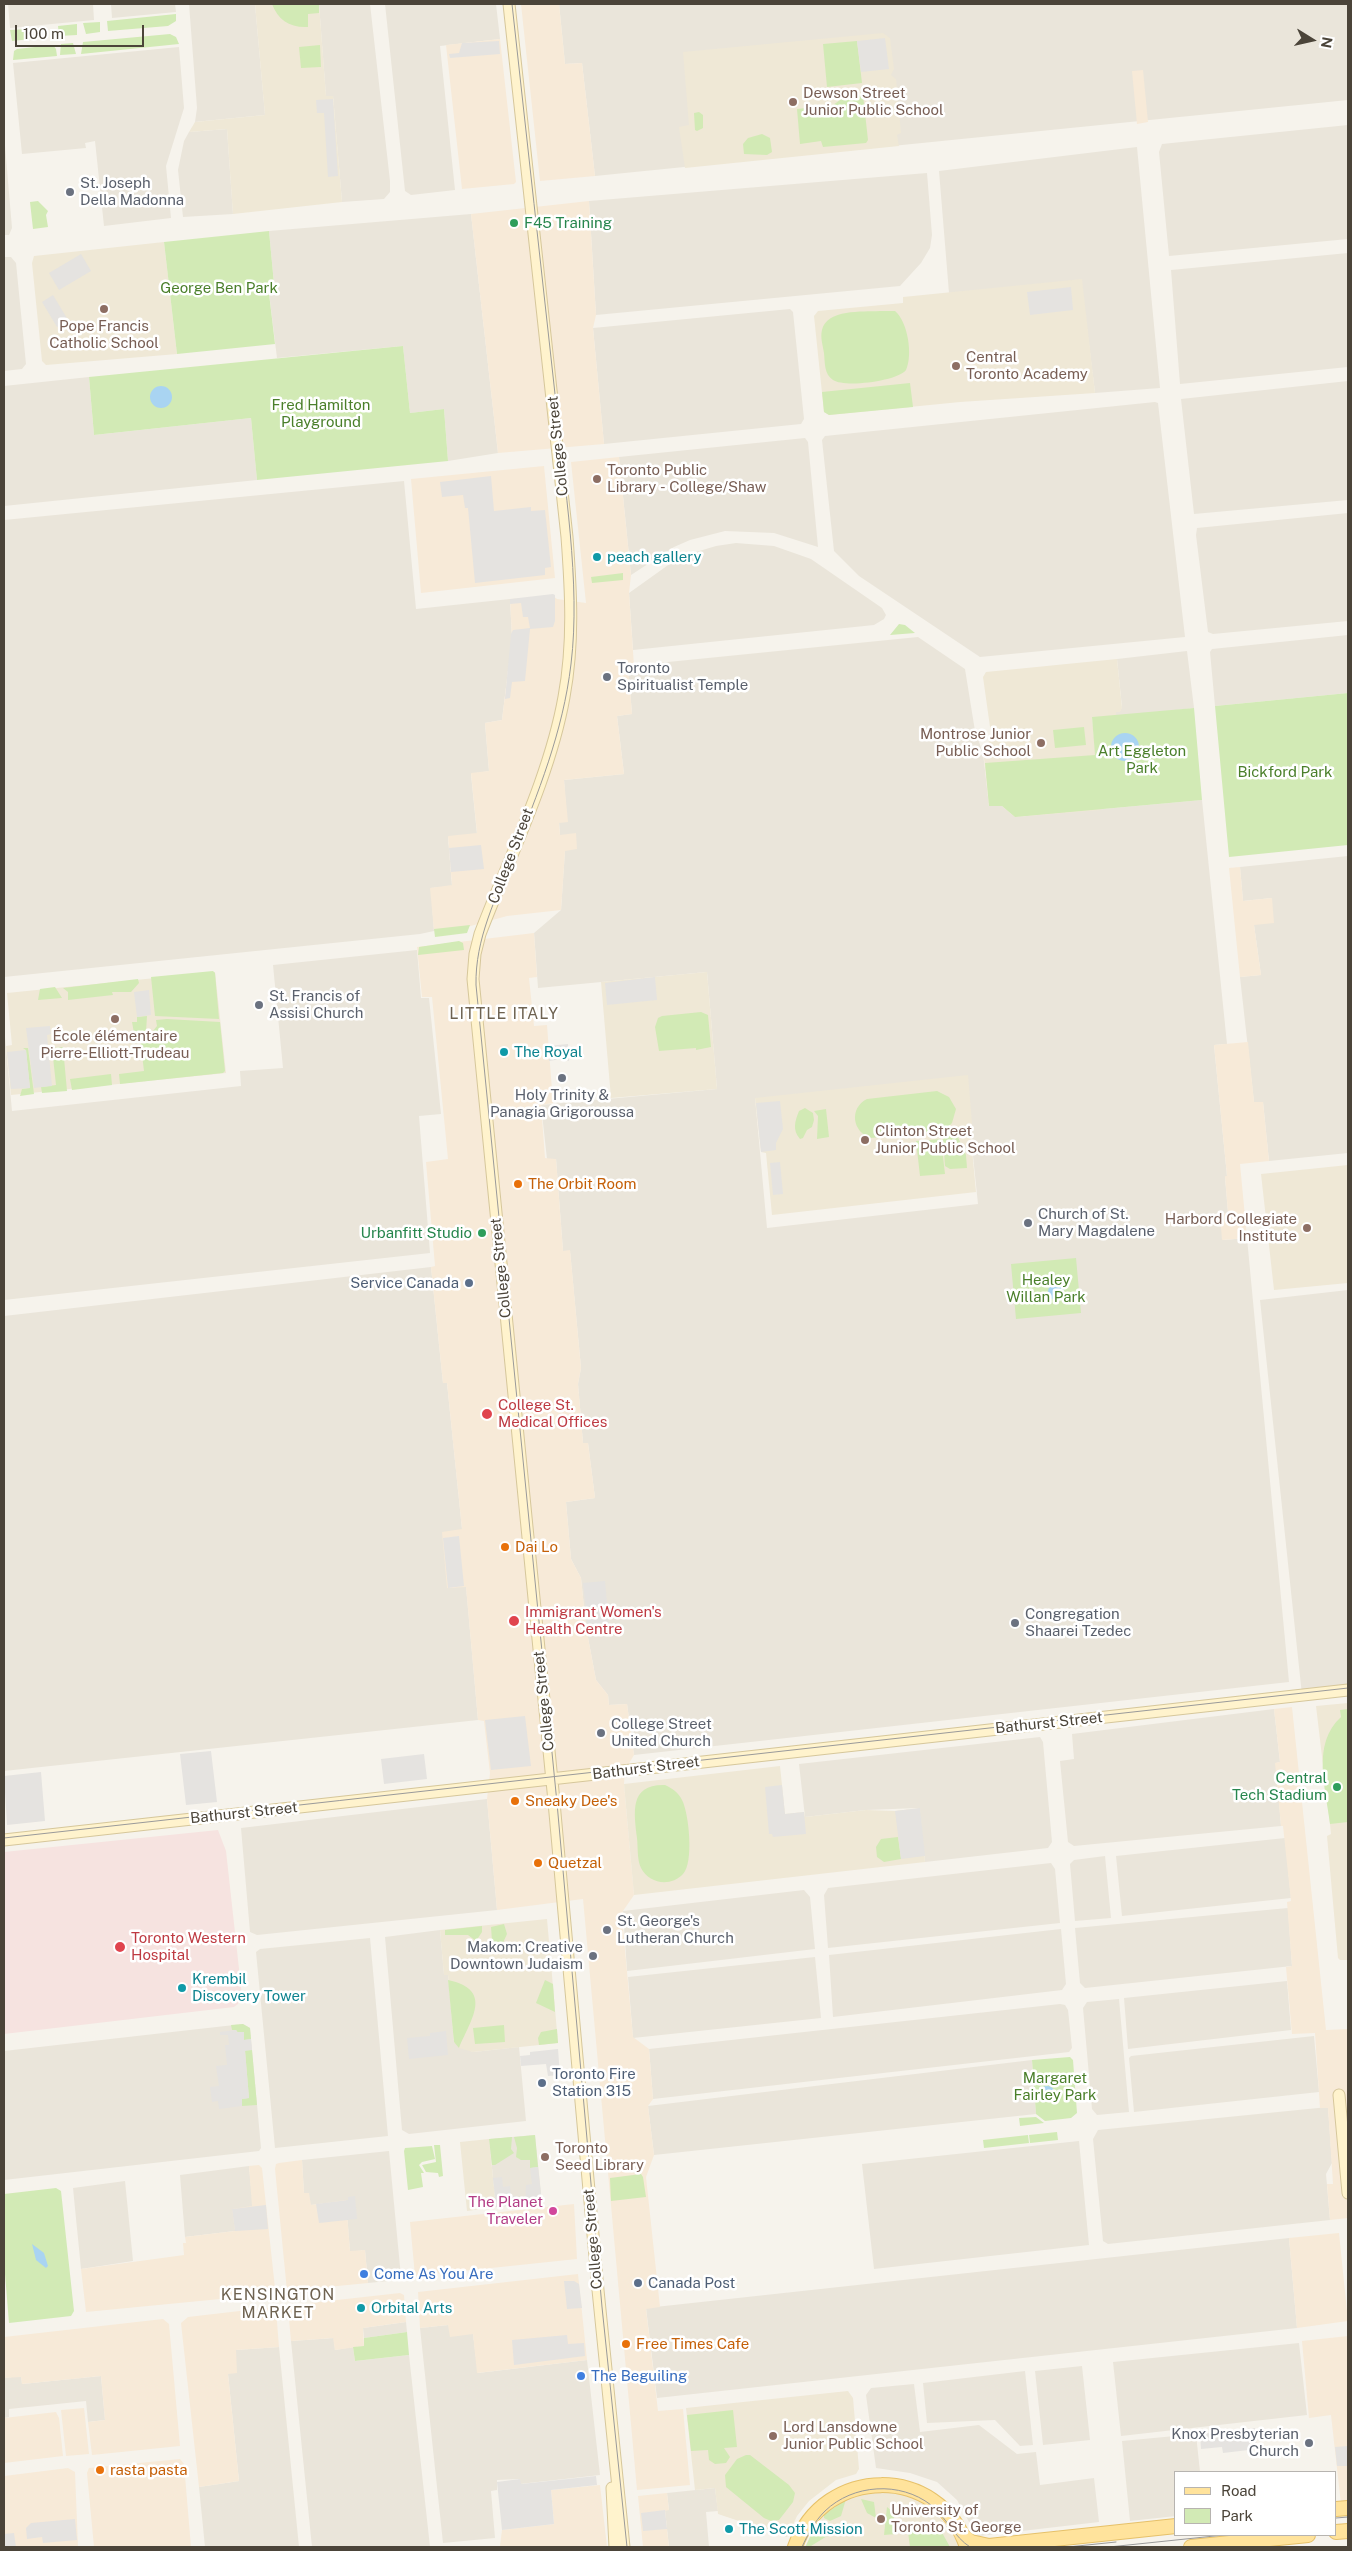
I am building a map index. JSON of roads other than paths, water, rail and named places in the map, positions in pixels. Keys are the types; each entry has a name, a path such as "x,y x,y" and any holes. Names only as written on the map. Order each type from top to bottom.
{"main road":[{"name":"College Street","path":"509,4 567,528 572,625 568,675 557,729 540,780 480,934 475,954 474,979 552,1778 596,2274 624,2547"},
{"name":"Bathurst Street","path":"4,1840 1348,1690"},
{"path":"1339,2095 1348,2193"},
{"path":"615,2547 612,2478 616,2462"},
{"path":"795,2547 806,2525 828,2502 847,2491 873,2485 899,2486 928,2497 951,2517 965,2541 989,2546 1174,2526"},
{"path":"1191,2547 1298,2536"}],"water":[{"path":"161,386 169,389 172,397 169,405 161,408 153,405 150,397 153,389"},
{"path":"1125,733 1135,737 1139,747 1135,757 1125,761 1115,757 1111,747 1115,737"},
{"path":"1056,1284 1062,1286 1064,1292 1062,1298 1056,1300 1050,1298 1048,1292 1050,1286"},
{"path":"1047,2086 1053,2088 1055,2094 1053,2100 1047,2102 1041,2100 1039,2094 1041,2088"},
{"path":"32,2244 44,2253 48,2266 46,2268 36,2260"}],"tram line":[{"path":"512,4 570,534 573,567 574,633 567,689 556,738 531,809 488,919 479,951 476,985 557,1803 602,2307 627,2547"},
{"path":"4,1838 1348,1688"},
{"path":"802,2547 818,2519 836,2502 849,2495 877,2489 891,2489 919,2497 931,2505 959,2538 970,2547"},
{"path":"1337,2518 1348,2517"},
{"path":"1109,2547 1214,2536"},
{"path":"1068,2547 1116,2542"}],"place":[{"name":"Dewson Street Junior Public School","path":"793,102"},
{"name":"St. Joseph Della Madonna","path":"70,192"},
{"name":"F45 Training","path":"514,223"},
{"name":"Pope Francis Catholic School","path":"104,309"},
{"name":"Central Toronto Academy","path":"956,366"},
{"name":"Toronto Public Library - College/Shaw","path":"597,479"},
{"name":"peach gallery","path":"597,557"},
{"name":"Toronto Spiritualist Temple","path":"607,677"},
{"name":"Montrose Junior Public School","path":"1041,743"},
{"name":"St. Francis of Assisi Church","path":"259,1005"},
{"name":"École élémentaire Pierre-Elliott-Trudeau","path":"115,1019"},
{"name":"The Royal","path":"504,1052"},
{"name":"Holy Trinity & Panagia Grigoroussa","path":"562,1078"},
{"name":"Clinton Street Junior Public School","path":"865,1140"},
{"name":"The Orbit Room","path":"518,1184"},
{"name":"Church of St. Mary Magdalene","path":"1028,1223"},
{"name":"Harbord Collegiate Institute","path":"1307,1228"},
{"name":"Urbanfitt Studio","path":"482,1233"},
{"name":"Service Canada","path":"469,1283"},
{"name":"College St. Medical Offices","path":"487,1414"},
{"name":"Dai Lo","path":"505,1547"},
{"name":"Immigrant Women's Health Centre","path":"514,1621"},
{"name":"Congregation Shaarei Tzedec","path":"1015,1623"},
{"name":"College Street United Church","path":"601,1733"},
{"name":"Central Tech Stadium","path":"1337,1787"},
{"name":"Sneaky Dee's","path":"515,1801"},
{"name":"Quetzal","path":"538,1863"},
{"name":"St. George's Lutheran Church","path":"607,1930"},
{"name":"Toronto Western Hospital","path":"120,1947"},
{"name":"Makom: Creative Downtown Judaism","path":"593,1956"},
{"name":"Krembil Discovery Tower","path":"182,1988"},
{"name":"Toronto Fire Station 315","path":"542,2083"},
{"name":"Toronto Seed Library","path":"545,2157"},
{"name":"The Planet Traveler","path":"553,2211"},
{"name":"Come As You Are","path":"364,2274"},
{"name":"Canada Post","path":"638,2283"},
{"name":"Orbital Arts","path":"361,2308"},
{"name":"Free Times Cafe","path":"626,2344"},
{"name":"The Beguiling","path":"581,2376"},
{"name":"Lord Lansdowne Junior Public School","path":"773,2436"},
{"name":"Knox Presbyterian Church","path":"1309,2443"},
{"name":"rasta pasta","path":"100,2470"},
{"name":"University of Toronto St. George","path":"881,2519"},
{"name":"The Scott Mission","path":"729,2529"}],"district":[{"name":"LITTLE ITALY","path":"504,1014"},
{"name":"KENSINGTON MARKET","path":"278,2304"}],"park label":[{"name":"George Ben Park","path":"219,288"},
{"name":"Fred Hamilton Playground","path":"321,414"},
{"name":"Art Eggleton Park","path":"1142,760"},
{"name":"Bickford Park","path":"1285,772"},
{"name":"Healey Willan Park","path":"1046,1288"},
{"name":"Margaret Fairley Park","path":"1055,2086"}]}
